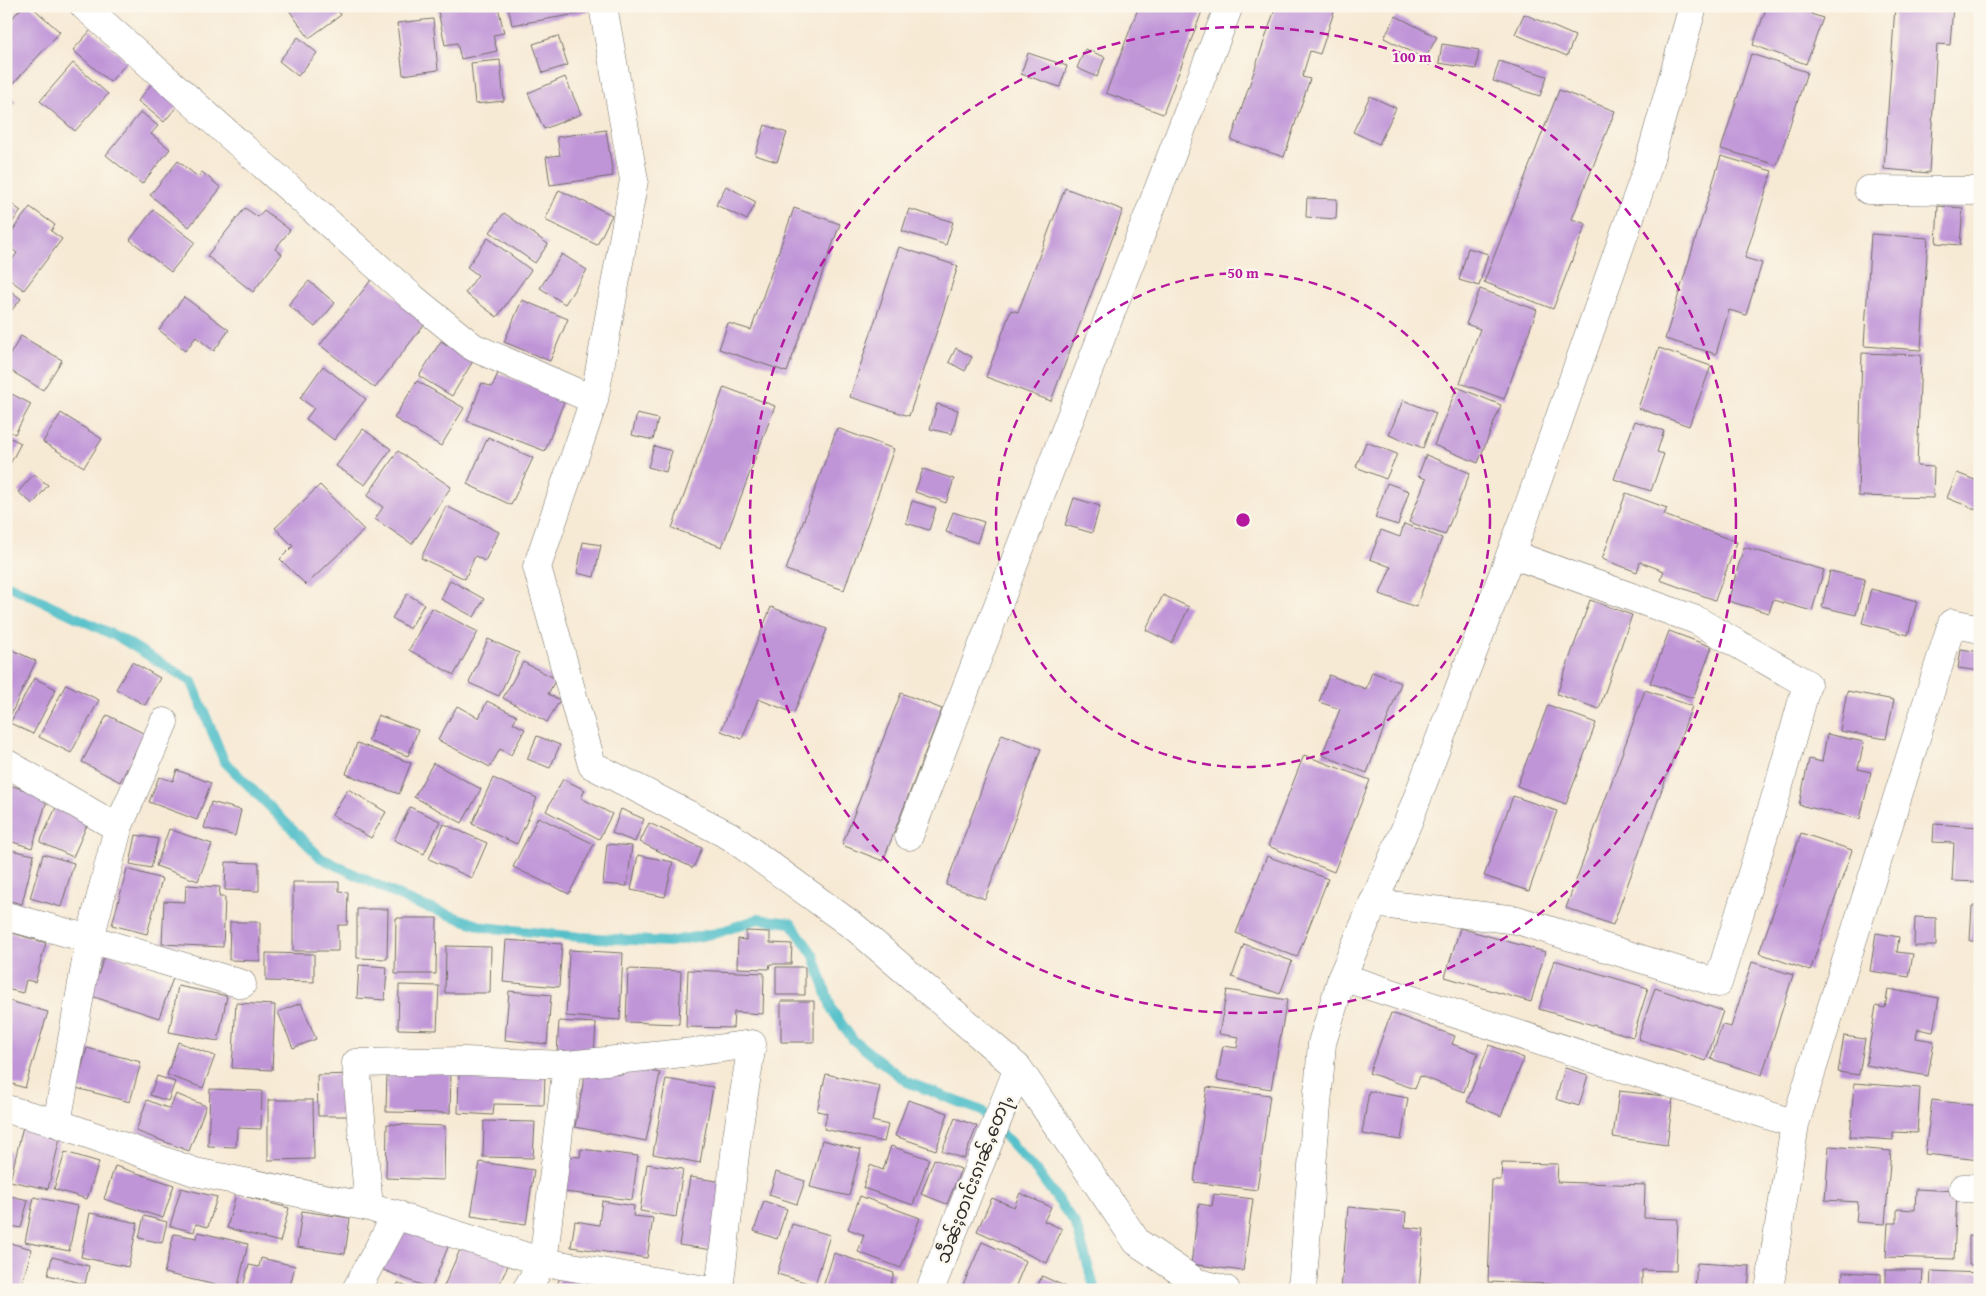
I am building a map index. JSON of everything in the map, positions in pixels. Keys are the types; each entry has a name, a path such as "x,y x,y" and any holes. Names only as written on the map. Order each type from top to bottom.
{"street":[{"path":"84,6 413,298 473,347 594,400"},
{"path":"603,6 634,180 594,400 537,567 592,765 730,836 857,929 1018,1068 1137,1242 1196,1282 1226,1290"},
{"path":"909,836 1229,6"},
{"path":"1302,1290 1322,1043 1342,978 1408,822 1511,554 1647,169 1693,6"},
{"path":"1868,190 1980,191"},
{"path":"1374,903 1517,920 1718,983 1778,789 1807,684 1696,620 1511,554"},
{"path":"1769,1290 1794,1124 1952,622 1980,628"},
{"path":"57,1123 90,939 118,828 164,722"},
{"path":"6,763 118,828"},
{"path":"6,916 242,984"},
{"path":"1342,978 1794,1124"},
{"path":"369,1207 356,1063 464,1061 567,1065 752,1044 737,1137 719,1290"},
{"path":"526,1290 543,1262 567,1065"},
{"name":"သဵၼ်ႈတၢင်းၵၢၼ်ႇတေႃႇ","path":"930,1290 1018,1068"},
{"path":"6,1109 57,1123 195,1172 397,1214 543,1262 706,1290"},
{"path":"356,1290 397,1214"}],"building":[{"path":"23,6 31,6 60,32 13,84 6,78 6,25"},
{"path":"286,6 338,6 336,8 341,15 309,38"},
{"path":"437,6 498,6 504,33 493,35 497,51 461,59 457,43 445,45"},
{"path":"508,6 588,6 589,12 512,25"},
{"path":"1139,6 1204,6 1163,114 1106,93"},
{"path":"1276,6 1336,6 1320,54 1310,51 1302,77 1310,79 1284,157 1231,140"},
{"path":"1767,6 1814,6 1811,14 1823,18 1806,64 1753,45"},
{"path":"1895,6 1953,6 1950,45 1937,44 1929,173 1884,169"},
{"path":"1524,14 1575,36 1567,56 1515,34"},
{"path":"1396,16 1437,37 1425,59 1384,38"},
{"path":"433,19 438,70 403,75 397,23"},
{"path":"91,30 128,62 110,82 73,50"},
{"path":"558,36 568,65 543,73 533,44"},
{"path":"298,37 317,53 298,76 279,61"},
{"path":"1442,44 1479,50 1476,69 1439,63"},
{"path":"1085,49 1105,57 1097,77 1077,68"},
{"path":"1028,53 1067,66 1060,87 1021,74"},
{"path":"1751,54 1807,72 1777,165 1721,149"},
{"path":"500,60 504,101 475,104 471,63"},
{"path":"1499,61 1547,76 1540,96 1493,81"},
{"path":"73,63 108,94 75,131 40,101"},
{"path":"565,77 581,114 544,129 528,93"},
{"path":"152,83 179,104 164,122 138,101"},
{"path":"1559,90 1615,111 1572,219 1586,224 1553,309 1484,282"},
{"path":"6,92 16,102 6,111"},
{"path":"1370,96 1396,108 1379,144 1353,132"},
{"path":"141,112 158,126 151,134 170,149 142,184 106,155"},
{"path":"765,125 787,133 777,162 755,155"},
{"path":"606,130 613,176 550,185 546,157 560,155 557,137"},
{"path":"1721,156 1772,171 1745,258 1762,263 1746,315 1729,310 1716,354 1665,339"},
{"path":"178,161 198,177 202,172 221,188 189,227 150,195"},
{"path":"726,186 756,202 747,220 716,205"},
{"path":"1065,188 1123,210 1051,401 986,377 1011,310 1018,312"},
{"path":"559,190 612,215 597,245 545,220"},
{"path":"1307,198 1337,199 1336,219 1306,217"},
{"path":"6,200 21,211 6,230"},
{"path":"1938,206 1963,208 1960,245 1936,243"},
{"path":"30,207 55,225 51,231 62,239 24,290 6,277 6,268 17,253 6,245 6,239"},
{"path":"245,208 258,217 264,210 290,230 275,249 282,254 253,292 207,256"},
{"path":"794,208 840,224 787,372 719,349 728,323 751,330"},
{"path":"909,209 953,222 946,245 902,231"},
{"path":"153,210 195,242 171,272 130,240"},
{"path":"504,213 548,244 535,263 490,232"},
{"path":"1871,234 1928,238 1921,350 1864,346"},
{"path":"488,238 531,270 497,317 465,293 478,275 467,267"},
{"path":"899,247 958,266 909,416 850,397"},
{"path":"1468,248 1488,254 1479,286 1459,280"},
{"path":"562,254 587,270 565,304 540,288"},
{"path":"372,279 427,321 375,388 320,345"},
{"path":"309,281 335,303 315,327 288,305"},
{"path":"6,287 21,299 6,317"},
{"path":"1480,289 1537,310 1504,399 1460,383 1480,329 1466,324"},
{"path":"184,297 229,330 214,351 196,337 185,351 159,330"},
{"path":"522,300 568,319 550,361 504,342"},
{"path":"21,336 62,360 43,390 6,368 6,361"},
{"path":"441,341 473,361 452,396 419,376"},
{"path":"956,348 972,357 965,371 949,362"},
{"path":"1659,348 1711,366 1689,426 1638,408"},
{"path":"1862,353 1921,355 1917,466 1934,467 1933,498 1858,496"},
{"path":"323,366 366,399 334,440 306,419 314,408 300,398"},
{"path":"498,373 565,399 545,451 467,421 482,383 492,387"},
{"path":"417,381 464,408 441,446 394,418"},
{"path":"724,387 775,406 722,547 672,528"},
{"path":"1457,387 1501,405 1478,463 1434,445"},
{"path":"6,391 31,404 15,434 6,430"},
{"path":"1403,400 1436,413 1423,448 1389,435"},
{"path":"937,404 958,410 952,434 930,429"},
{"path":"61,413 102,439 84,467 43,442"},
{"path":"637,414 658,419 653,440 632,435"},
{"path":"1635,421 1664,431 1657,452 1664,454 1651,491 1614,479"},
{"path":"837,428 894,449 844,590 786,570"},
{"path":"363,429 391,449 365,485 336,466"},
{"path":"6,436 21,443 10,464 6,462"},
{"path":"488,437 533,458 511,505 467,484"},
{"path":"1366,442 1397,454 1386,479 1356,467"},
{"path":"654,446 672,451 666,472 648,467"},
{"path":"398,451 451,487 412,544 375,519 383,507 367,496"},
{"path":"1426,455 1470,473 1445,535 1409,522 1426,479 1418,476"},
{"path":"923,469 954,479 946,503 915,492"},
{"path":"1957,473 1980,482 1980,511 1947,498"},
{"path":"34,474 48,485 33,504 18,492"},
{"path":"1387,483 1409,491 1398,525 1375,518"},
{"path":"320,485 364,530 306,585 280,559 293,546 275,528"},
{"path":"1626,493 1667,508 1664,515 1737,542 1715,600 1660,580 1664,571 1640,562 1637,572 1602,559"},
{"path":"1074,498 1100,506 1092,533 1065,525"},
{"path":"912,501 936,508 929,530 906,523"},
{"path":"446,506 499,532 485,561 475,556 465,579 421,558"},
{"path":"953,512 984,522 977,543 946,532"},
{"path":"1404,524 1442,538 1416,607 1380,594 1391,567 1370,559 1381,530 1400,537"},
{"path":"583,542 601,545 594,577 577,573"},
{"path":"1744,547 1824,570 1812,611 1773,600 1769,613 1728,601"},
{"path":"1830,571 1865,579 1856,615 1822,607"},
{"path":"450,580 484,599 474,617 441,599"},
{"path":"1871,589 1917,601 1908,635 1862,623"},
{"path":"407,594 424,604 410,629 392,618"},
{"path":"1163,595 1189,607 1172,643 1146,630"},
{"path":"1590,600 1632,615 1599,709 1557,694"},
{"path":"771,607 827,629 794,713 758,699 742,739 721,731"},
{"path":"432,608 478,632 454,675 409,650"},
{"path":"1669,631 1712,647 1693,698 1650,683"},
{"path":"488,639 519,653 499,696 469,683"},
{"path":"6,647 36,661 11,714 6,712"},
{"path":"1961,649 1980,652 1980,671 1958,668"},
{"path":"132,662 160,678 145,705 116,689"},
{"path":"523,662 556,679 548,694 560,700 547,722 503,698"},
{"path":"1372,672 1401,683 1367,773 1322,755 1340,709 1319,702 1329,675 1366,689"},
{"path":"34,678 56,689 33,734 10,723"},
{"path":"66,684 99,700 71,753 39,737"},
{"path":"1645,690 1692,706 1613,925 1566,908"},
{"path":"1847,691 1894,700 1886,739 1840,731"},
{"path":"901,693 942,709 883,861 842,845"},
{"path":"487,701 517,716 513,723 525,729 511,755 500,749 490,767 438,740 457,706 479,718"},
{"path":"1548,705 1596,723 1566,804 1517,786"},
{"path":"107,715 145,734 120,782 82,762"},
{"path":"378,715 418,730 408,756 368,741"},
{"path":"1002,734 1041,749 985,899 946,885"},
{"path":"1827,734 1864,742 1858,769 1871,772 1860,819 1799,805 1809,759 1822,762"},
{"path":"537,736 560,745 550,768 527,759"},
{"path":"357,743 411,763 399,794 346,774"},
{"path":"1304,755 1370,780 1334,872 1268,846"},
{"path":"433,763 481,789 462,823 414,797"},
{"path":"177,770 211,783 197,820 149,802 159,777 173,781"},
{"path":"493,778 537,798 517,844 472,824"},
{"path":"563,779 585,790 581,798 612,814 599,839 546,811"},
{"path":"6,784 48,797 32,848 6,840"},
{"path":"348,789 386,812 371,838 332,815"},
{"path":"1513,796 1557,811 1529,891 1484,876"},
{"path":"211,802 241,810 235,836 204,828"},
{"path":"58,803 90,818 73,857 40,842"},
{"path":"410,807 440,821 424,854 394,840"},
{"path":"621,809 644,819 635,842 612,833"},
{"path":"538,817 594,844 569,894 513,867"},
{"path":"649,823 702,848 693,868 640,842"},
{"path":"444,824 487,843 472,878 429,859"},
{"path":"1934,824 1980,827 1980,882 1952,881 1954,843 1933,842"},
{"path":"169,829 212,844 198,881 156,866"},
{"path":"1801,833 1852,850 1810,971 1759,953"},
{"path":"136,835 158,839 151,868 130,864"},
{"path":"607,844 632,846 627,886 603,884"},
{"path":"6,849 34,855 22,904 6,900"},
{"path":"43,854 74,863 61,907 30,898"},
{"path":"638,855 673,862 665,897 631,890"},
{"path":"1267,856 1328,879 1297,957 1236,933"},
{"path":"226,862 259,863 259,891 225,890"},
{"path":"127,869 162,879 147,934 112,925"},
{"path":"293,882 339,882 339,891 348,892 347,925 338,925 338,951 293,951"},
{"path":"186,885 220,887 219,897 225,897 223,947 162,944 164,901 185,902"},
{"path":"1972,906 1980,906 1980,941 1970,941"},
{"path":"357,909 388,909 387,959 357,958"},
{"path":"1915,917 1936,918 1936,946 1914,946"},
{"path":"396,918 437,918 436,974 395,974"},
{"path":"230,922 260,922 260,961 229,960"},
{"path":"1460,928 1545,952 1531,1002 1445,977"},
{"path":"6,931 46,943 35,982 26,980 23,993 6,989"},
{"path":"746,931 770,932 770,943 792,944 791,964 770,964 769,969 737,968 738,939 746,940"},
{"path":"1876,933 1899,937 1897,952 1913,954 1909,977 1870,971"},
{"path":"506,940 562,944 559,987 503,982"},
{"path":"1244,944 1292,961 1280,994 1232,977"},
{"path":"446,946 491,947 490,993 445,993"},
{"path":"569,950 623,953 620,1020 566,1016"},
{"path":"106,951 139,967 173,978 159,1018 91,996"},
{"path":"266,953 314,954 314,982 266,981"},
{"path":"1554,960 1648,988 1633,1037 1539,1009"},
{"path":"1752,962 1793,975 1762,1075 1711,1059 1722,1025 1731,1027"},
{"path":"359,965 387,967 385,1000 357,998"},
{"path":"776,967 805,967 805,995 776,995"},
{"path":"628,969 681,971 679,1024 626,1022"},
{"path":"688,970 764,973 763,1014 734,1012 733,1028 686,1027"},
{"path":"399,985 439,986 437,1030 398,1029"},
{"path":"178,986 227,996 218,1041 169,1032"},
{"path":"1655,988 1723,1011 1706,1061 1638,1039"},
{"path":"1888,989 1939,998 1933,1032 1918,1029 1916,1038 1934,1041 1928,1076 1866,1065 1876,1006 1885,1008"},
{"path":"1227,990 1287,1000 1271,1089 1217,1080 1223,1046 1237,1048 1239,1037 1219,1034"},
{"path":"509,991 551,995 547,1044 505,1040"},
{"path":"6,1000 48,1012 25,1088 6,1082"},
{"path":"781,1001 814,1001 814,1042 781,1042"},
{"path":"236,1003 275,1005 272,1070 232,1068"},
{"path":"301,1003 316,1039 293,1048 278,1012"},
{"path":"1391,1013 1455,1036 1452,1044 1478,1053 1464,1092 1420,1076 1415,1089 1369,1073"},
{"path":"559,1021 596,1023 594,1056 557,1053"},
{"path":"1844,1036 1865,1039 1859,1075 1838,1072"},
{"path":"178,1042 215,1056 203,1088 167,1075"},
{"path":"1489,1045 1524,1058 1501,1116 1467,1102"},
{"path":"87,1048 141,1062 130,1102 76,1088"},
{"path":"624,1066 660,1073 646,1141 575,1127 586,1068 622,1075"},
{"path":"1565,1068 1588,1075 1579,1106 1556,1099"},
{"path":"387,1071 451,1072 450,1113 386,1112"},
{"path":"459,1071 545,1074 544,1105 494,1104 493,1115 458,1113"},
{"path":"354,1074 355,1116 318,1116 317,1075"},
{"path":"826,1074 880,1086 872,1121 888,1125 884,1142 824,1129 827,1113 817,1111"},
{"path":"157,1076 175,1082 168,1101 150,1095"},
{"path":"666,1079 713,1087 700,1163 653,1154"},
{"path":"1854,1083 1920,1088 1917,1133 1893,1132 1893,1140 1850,1137"},
{"path":"1207,1087 1270,1095 1257,1190 1194,1182"},
{"path":"210,1089 262,1091 261,1129 237,1128 236,1147 208,1146"},
{"path":"1369,1091 1408,1098 1401,1140 1362,1134"},
{"path":"1619,1091 1673,1097 1667,1145 1613,1137"},
{"path":"176,1094 206,1106 189,1151 136,1131 147,1100 170,1109"},
{"path":"268,1100 313,1100 314,1159 268,1160"},
{"path":"908,1100 948,1113 936,1150 895,1136"},
{"path":"1932,1100 1980,1106 1980,1160 1925,1154"},
{"path":"955,1118 977,1126 964,1159 942,1151"},
{"path":"484,1121 535,1122 533,1158 483,1157"},
{"path":"24,1122 48,1128 46,1135 60,1138 48,1189 10,1181"},
{"path":"387,1124 445,1126 444,1180 386,1178"},
{"path":"822,1140 861,1150 849,1196 810,1187"},
{"path":"891,1146 929,1159 913,1205 863,1188 870,1165 883,1170"},
{"path":"1829,1146 1891,1151 1885,1224 1856,1222 1858,1202 1825,1200"},
{"path":"581,1149 638,1156 632,1200 564,1192 568,1156 580,1157"},
{"path":"6,1150 11,1151 7,1169 6,1169"},
{"path":"65,1152 99,1162 87,1199 54,1189"},
{"path":"934,1159 961,1169 947,1204 921,1194"},
{"path":"480,1162 534,1170 526,1224 471,1216"},
{"path":"1502,1163 1558,1164 1557,1182 1645,1185 1644,1218 1678,1219 1676,1271 1642,1270 1642,1287 1488,1282 1492,1180 1501,1180"},
{"path":"647,1164 683,1169 676,1217 640,1211"},
{"path":"115,1166 174,1185 163,1218 104,1199"},
{"path":"776,1172 805,1181 797,1204 769,1195"},
{"path":"690,1177 723,1182 713,1250 679,1245"},
{"path":"181,1188 217,1197 208,1227 196,1224 194,1232 170,1226"},
{"path":"1916,1189 1957,1191 1954,1259 1886,1257 1888,1223 1897,1223 1897,1209 1915,1210"},
{"path":"1020,1193 1051,1207 1044,1221 1062,1229 1047,1263 977,1231 992,1198 1014,1207"},
{"path":"236,1194 289,1208 280,1242 227,1228"},
{"path":"1214,1194 1253,1199 1243,1271 1191,1264 1199,1204 1212,1206"},
{"path":"6,1195 28,1200 21,1228 6,1225"},
{"path":"860,1196 920,1218 901,1268 858,1252 864,1235 848,1229"},
{"path":"34,1197 78,1206 69,1251 25,1242"},
{"path":"602,1201 634,1206 633,1216 653,1218 647,1258 571,1247 575,1221 599,1225"},
{"path":"764,1201 787,1209 777,1239 754,1231"},
{"path":"1348,1207 1406,1212 1405,1227 1424,1229 1419,1290 1341,1290"},
{"path":"302,1211 350,1218 345,1254 297,1247"},
{"path":"90,1213 138,1223 128,1267 81,1257"},
{"path":"144,1216 167,1222 162,1243 139,1238"},
{"path":"399,1222 450,1242 431,1289 381,1269"},
{"path":"792,1224 830,1235 815,1285 777,1274"},
{"path":"198,1232 248,1244 237,1290 164,1273 174,1234 197,1238"},
{"path":"1969,1236 1980,1236 1980,1265 1969,1265"},
{"path":"6,1242 32,1249 20,1290 6,1290"},
{"path":"982,1242 1026,1261 1014,1290 961,1290"},
{"path":"463,1243 509,1263 497,1290 447,1290 443,1288"},
{"path":"834,1253 894,1273 889,1290 822,1290"},
{"path":"52,1257 89,1266 85,1284 48,1275"},
{"path":"261,1258 295,1266 289,1290 242,1290 249,1265 259,1267"},
{"path":"1697,1263 1750,1266 1748,1290 1695,1290"},
{"path":"563,1270 605,1287 604,1290 555,1290"},
{"path":"1886,1270 1923,1270 1922,1290 1886,1290"},
{"path":"1931,1271 1980,1273 1980,1290 1930,1290"},
{"path":"1843,1272 1881,1274 1881,1290 1842,1290"},
{"path":"1042,1276 1073,1290 1036,1290"},
{"path":"398,1283 414,1290 395,1290"}],"waterway":[{"path":"6,584 120,638 192,682 224,761 321,858 412,902 484,927 580,937 668,942 717,933 758,919 791,923 814,956 832,1010 853,1040 907,1082 982,1111 1039,1174 1076,1225 1095,1290"}]}
